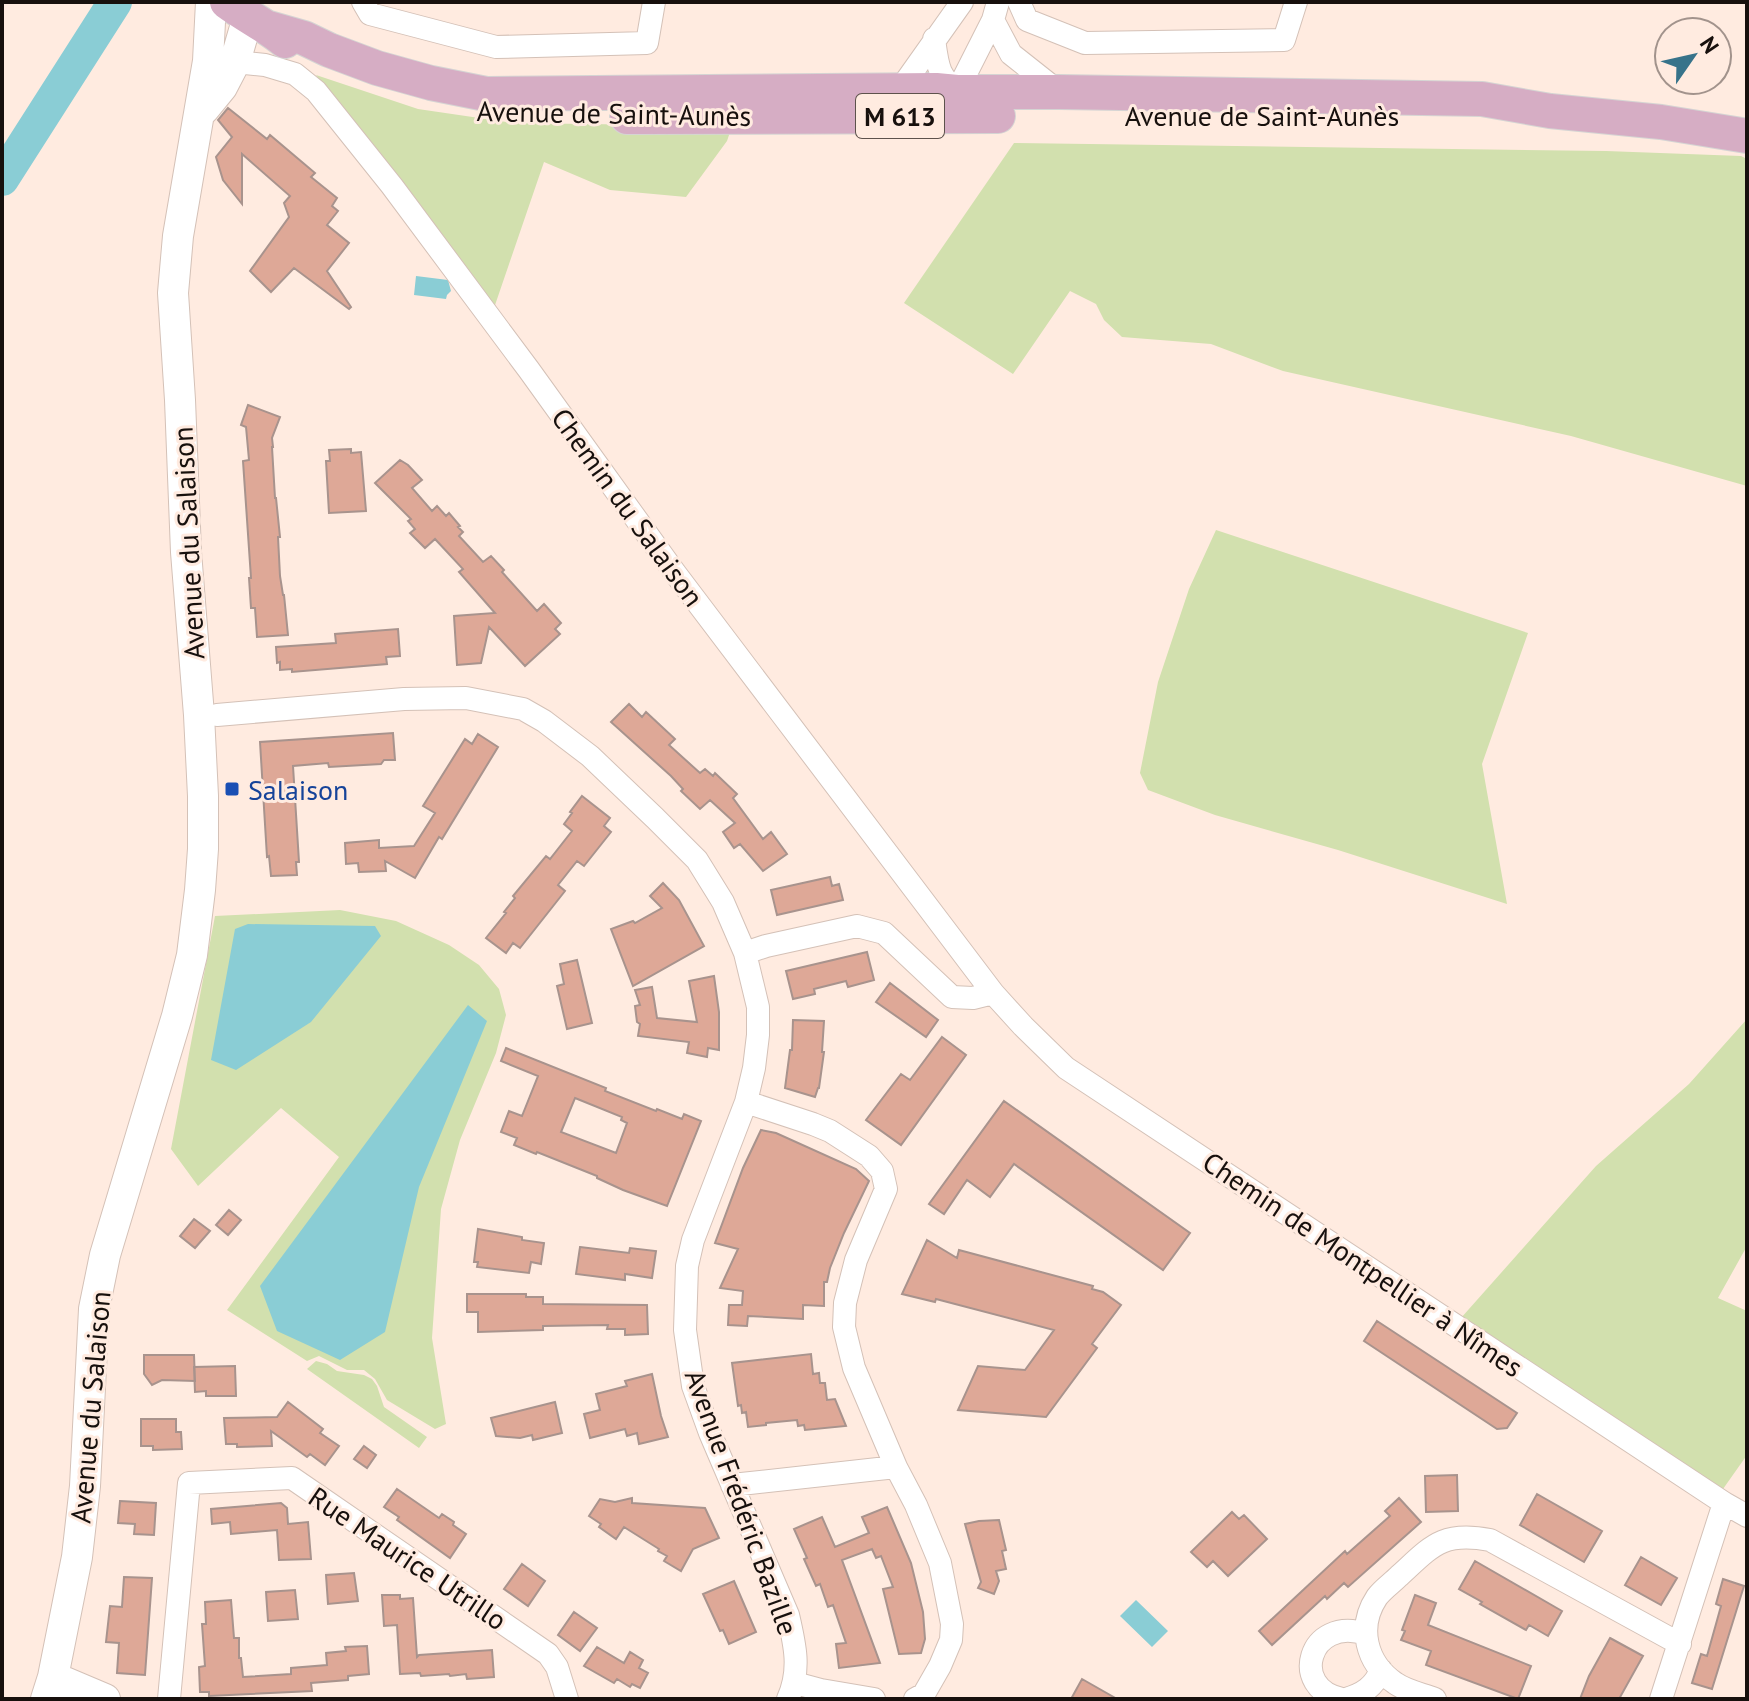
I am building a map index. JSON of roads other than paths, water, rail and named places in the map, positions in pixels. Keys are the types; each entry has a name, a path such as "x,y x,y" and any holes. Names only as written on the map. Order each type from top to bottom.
{"main road":[{"name":"Avenue de Saint-Aunès","path":"248,16 377,68 486,94 936,90 950,104 983,116 1550,111"},
{"name":"Avenue de Saint-Aunès","path":"248,16 321,65 373,87 423,102 480,113 651,117 950,104 1059,92 1482,99 1550,111 1661,122 1747,136"}],"street":[{"path":"211,2 222,62"},
{"path":"363,2 370,14 496,47 647,43 654,2"},
{"path":"894,91 906,81 962,2"},
{"path":"1019,2 1027,20 1085,43 1284,40 1296,2"},
{"path":"950,104 995,11"},
{"path":"995,11 1011,54 1059,92"},
{"path":"222,62 248,16"},
{"path":"934,39 938,68 948,84 950,104"},
{"name":"Avenue du Salaison","path":"50,1688 77,1557 85,1486 94,1309 105,1255 177,1016 196,933 214,883 223,829 223,790 208,715 206,572 180,400 173,293 178,236 198,117 222,62"},
{"name":"Chemin du Salaison","path":"222,62 265,65 295,74 316,91 392,186 684,585 993,993"},
{"name":"Avenue Frédéric Bazille","path":"208,715 404,699 466,698 523,709 590,756 697,860 723,902 745,953 758,1007 758,1035 746,1102 693,1240 687,1266 684,1317 693,1386 788,1615 796,1647 791,1691"},
{"path":"745,953 857,926 884,933 952,997 973,998 993,993"},
{"name":"Chemin de Montpellier à Nîmes","path":"993,993 1066,1068 1747,1516"},
{"path":"746,1102 830,1131 869,1156 882,1171 886,1189 856,1260 845,1303 844,1327 854,1368 940,1563 952,1624 951,1640 940,1666 924,1694 915,1699"},
{"path":"732,1485 896,1467"},
{"name":"Rue Maurice Utrillo","path":"169,1699 189,1483 292,1478 548,1654 557,1667 567,1699"},
{"path":"1661,1699 1724,1503"},
{"path":"1435,1699 1397,1685 1381,1670 1366,1641 1365,1625 1368,1612 1379,1595 1434,1545 1446,1539 1469,1536 1490,1540 1680,1644"},
{"path":"1366,1634 1354,1630 1338,1631 1321,1639 1313,1652 1312,1677 1320,1689 1331,1697 1344,1699 1370,1688 1381,1670"},
{"path":"50,1688 105,1699"},
{"path":"791,1691 821,1690 874,1699"}],"water":[{"path":"416,276 448,280 451,291 446,299 414,295"},
{"path":"248,924 375,926 381,936 311,1022 236,1070 211,1060 235,929"},
{"path":"468,1005 487,1021 419,1187 385,1332 340,1360 277,1331 260,1286"},
{"path":"1136,1600 1168,1631 1152,1647 1120,1616"}],"waterway":[{"path":"2,179 115,2"}],"place":[{"name":"Salaison","path":"232,789"}]}
